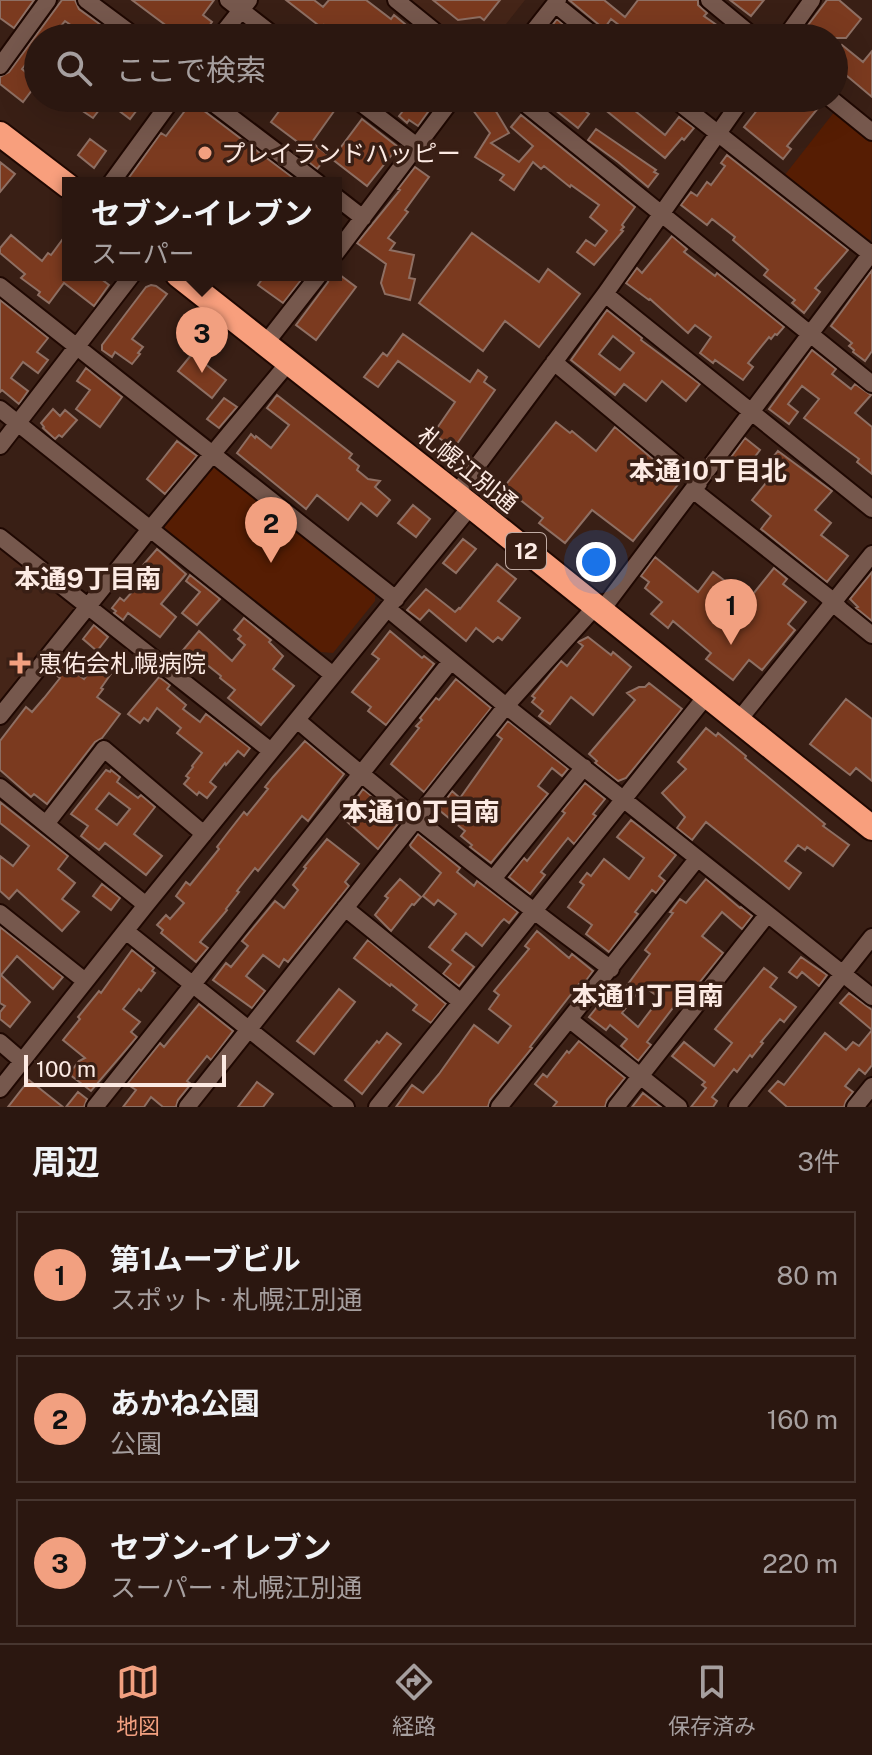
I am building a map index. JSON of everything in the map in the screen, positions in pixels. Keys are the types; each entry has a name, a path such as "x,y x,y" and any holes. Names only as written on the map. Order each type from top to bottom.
{"highway":[{"path":"0,134 62,181"},
{"name":"札幌江別通","path":"186,281 872,828"}],"street":[{"path":"31,24 48,0"},
{"path":"86,0 118,24"},
{"path":"396,0 426,24"},
{"path":"709,0 738,24"},
{"path":"795,24 812,0"},
{"path":"539,24 556,2 581,24"},
{"path":"227,24 239,4 261,24"},
{"path":"0,66 24,33"},
{"path":"115,177 163,112"},
{"path":"224,112 310,177"},
{"path":"372,112 417,146"},
{"path":"342,245 442,112"},
{"path":"535,112 872,384"},
{"path":"187,1107 506,706 598,608 696,486 872,254 690,112"},
{"path":"0,1089 392,604 554,362 733,112"},
{"path":"847,112 872,132"},
{"path":"342,202 363,218"},
{"path":"0,446 127,281"},
{"path":"265,344 314,281"},
{"path":"0,286 213,454 392,604 451,661 506,706 872,997"},
{"path":"605,294 872,509"},
{"path":"0,716 289,362"},
{"path":"554,362 872,635"},
{"path":"0,409 333,675"},
{"path":"0,537 271,751"},
{"path":"738,721 872,554"},
{"path":"95,1107 451,661"},
{"path":"377,1107 707,695"},
{"path":"297,720 416,819 611,969"},
{"path":"46,824 104,749 204,834"},
{"path":"493,879 584,767"},
{"path":"0,787 146,905"},
{"path":"499,1107 697,859"},
{"path":"345,908 461,1002"},
{"path":"0,913 85,981"},
{"path":"616,1107 767,915"},
{"path":"127,932 346,1107"},
{"path":"737,1107 872,937"},
{"path":"570,1020 679,1107"},
{"path":"0,1042 22,1061"},
{"path":"855,1107 872,1086"}],"shaded area":[{"path":"409,0 525,0 506,24 438,24"},
{"path":"836,112 872,142 871,240 863,239 784,176"},
{"path":"211,467 216,467 375,594 375,601 333,653 321,652 165,531 165,523"},
{"name":"恵佑会札幌病院","path":"0,544 80,608 0,713"}],"building":[{"path":"0,0 34,0 14,28 0,18"},
{"path":"62,0 75,0 79,9 100,24 69,24 65,21 63,24 44,24"},
{"path":"132,0 214,0 203,15 212,22 210,24 164,24"},
{"path":"286,0 314,0 323,7 329,0 366,0 391,19 394,15 405,24 317,24"},
{"path":"433,0 500,0 484,20 480,17 458,20"},
{"path":"569,0 604,0 625,17 638,0 698,0 698,5 707,13 704,16 715,24 618,24 611,19 608,24 598,24"},
{"path":"730,0 764,0 751,16"},
{"path":"827,0 839,0 861,19 848,35 848,24 809,24"},
{"path":"848,50 863,62 872,51 872,97 848,77"},
{"path":"24,52 23,102 0,84 0,77 9,72"},
{"path":"84,112 98,112 93,118"},
{"path":"121,112 135,112 130,119"},
{"name":"プレイランドハッピー","path":"184,112 206,112 292,177 129,177 161,133 166,136"},
{"path":"278,112 333,112 307,149 271,122"},
{"path":"402,112 428,112 418,126 409,120 407,123 399,116"},
{"path":"474,112 496,112 509,133 491,143 519,162 533,146 511,127 521,115 635,207 622,225 623,231 594,265 577,252 586,240 595,246 607,231 590,217 599,205 544,166 541,169 533,162 514,190 500,180 504,175 475,157 490,133"},
{"path":"558,112 589,114 578,128"},
{"path":"608,112 636,112 665,135 679,117 694,128 665,158"},
{"path":"756,112 815,112 787,146 791,149 783,159 744,127"},
{"path":"362,119 398,147 367,186 332,159"},
{"path":"596,129 656,170 654,172 658,174 648,187 588,140"},
{"path":"90,139 106,151 94,168 78,155"},
{"path":"314,144 328,155 317,169 304,158"},
{"path":"727,155 848,250 815,288 820,292 804,313 792,303 795,300 764,275 768,270 733,240 735,237 712,219 707,225 681,205 691,192 697,196 707,182 711,185 725,166 721,163"},
{"path":"0,162 15,174 0,192"},
{"path":"415,167 429,177 388,238 395,243 390,250 414,255 409,278 415,279 410,300 385,294 381,283 386,264 357,243"},
{"path":"472,233 539,282 548,269 580,294 539,347 505,321 483,351 419,303"},
{"path":"11,235 42,261 48,253 51,255 62,240 62,281 104,281 109,285 94,306 64,283 49,303 21,278 25,274 0,253 0,248"},
{"path":"672,236 687,249 684,252 715,276 717,273 784,327 771,339 769,337 748,363 753,367 743,380 700,353 711,337 695,325 688,333 650,299 626,283 637,268 642,273"},
{"path":"872,270 872,351 865,361 853,352 849,346 852,343 831,326"},
{"path":"342,276 356,287 316,340 296,325 328,282 342,281"},
{"path":"261,281 300,281 283,303 258,285"},
{"path":"151,285 167,294 132,339 143,347 140,354 132,364 115,352 112,357 102,350 102,345 146,287"},
{"path":"0,300 48,338 37,352 48,360 38,373 23,362 11,378 28,391 19,404 2,390 0,392"},
{"path":"607,310 700,384 686,401 662,381 646,401 624,384 615,395 571,360","holes":["613,336 634,353 620,370 599,354"]},
{"path":"403,334 470,382 478,370 487,377 484,382 495,390 454,448 433,434 455,402 398,361 378,387 364,377 383,353 387,356"},
{"path":"812,350 836,369 832,374 851,389 855,384 871,395 855,413 872,427 872,474 857,462 859,459 804,418 819,399 802,386 788,404 798,412 789,424 769,409"},
{"path":"192,354 226,380 212,398 178,371"},
{"path":"86,368 122,397 100,427 76,409 90,390 77,381"},
{"path":"277,395 352,454 349,458 359,466 357,470 368,479 380,481 375,487 390,500 377,516 361,503 348,520 317,495 306,509 237,453 251,434 271,448 289,425 267,408"},
{"path":"224,398 237,407 219,428 207,419"},
{"path":"53,409 60,416 65,410 77,420 62,437 59,435 55,439 41,423"},
{"path":"556,422 596,451 615,427 680,482 633,541 592,510 565,543 539,523 543,518 504,487"},
{"path":"745,438 760,450 744,471 729,460"},
{"path":"177,441 197,456 165,494 147,479"},
{"path":"778,451 832,491 815,510 831,523 821,535 848,556 827,582 761,529 771,516 752,500 774,473 766,466"},
{"path":"413,505 430,519 416,537 398,523"},
{"path":"463,539 476,549 456,573 443,563"},
{"path":"157,549 186,574 161,604 176,617 160,637 128,613 123,620 112,608 120,598 124,601 151,571 143,565"},
{"path":"655,557 698,592 713,572 749,599 774,568 787,579 783,584 806,602 788,624 795,630 762,670 749,660 733,680 706,659 711,653 673,621 668,628 651,614 662,602 645,588 649,582 641,576"},
{"path":"497,564 516,579 498,601 520,618 502,640 498,637 493,642 476,628 466,641 429,610 420,620 407,610 426,589 455,612"},
{"path":"872,572 872,621 850,599"},
{"path":"190,575 220,599 197,625 182,613 200,592 186,581"},
{"path":"244,618 271,640 269,642 283,656 273,669 294,686 261,725 228,698 235,690 221,676 201,660 194,669 178,656 199,631 232,661 245,645 234,630"},
{"path":"94,625 108,637 97,651 83,639"},
{"path":"390,631 422,658 424,656 434,664 386,725 368,711 371,707 352,692 379,659 372,654"},
{"path":"588,637 631,667 593,715 571,697 550,724 539,716 543,711 532,702 535,698 532,696 561,661 567,666 583,646 578,642"},
{"path":"100,657 115,668 97,697 120,714 47,804 34,794 31,797 0,770 0,741 26,707 32,712 44,698 60,678 54,674 63,663 84,679"},
{"path":"159,677 170,685 167,689 186,705 183,709 200,722 206,714 250,748 244,756 238,751 225,763 210,782 216,787 207,798 199,792 197,795 184,784 202,753 177,733 181,728 157,708 148,721 144,718 140,723 128,714"},
{"path":"456,679 491,708 424,792 391,764 419,728 416,726 422,720 420,718"},
{"path":"649,683 682,709 626,778 618,781 595,763 597,761 589,754 635,700 627,693"},
{"path":"846,699 872,719 872,781 856,768 850,775 810,744"},
{"path":"508,721 568,769 562,776 552,768 538,786 548,794 491,863 461,836 465,831 439,810 452,791 460,798 502,739 497,735"},
{"path":"706,728 716,736 718,733 825,824 823,826 849,845 833,866 807,847 805,850 798,845 785,861 801,873 789,889 706,822 692,840 677,828 685,817 662,793 686,769 678,762"},
{"path":"305,741 344,774 308,821 302,816 258,871 255,868 227,910 200,942 208,948 196,962 161,933 163,930 157,925 166,915 170,919 184,903 176,896 186,882 190,885 244,812 247,815 268,789 265,787"},
{"path":"106,770 111,770 120,777 117,782 155,807 134,834 162,856 146,875 105,843 99,850 81,836 88,826 71,814","holes":["109,793 130,809 117,825 96,809"]},
{"path":"585,783 605,799 574,844 568,838 541,872 545,875 530,894 509,877 524,858 527,861"},
{"path":"363,789 401,820 378,849 343,818"},
{"path":"0,802 68,856 58,869 75,883 62,899 79,912 62,931 17,890 9,899 0,891 0,856 13,866 29,846 0,823"},
{"path":"631,820 676,855 659,876 665,881 656,893 652,890 609,952 586,934 592,925 568,907 584,885 580,882 587,873 591,876 604,859 629,879 644,858 617,837"},
{"path":"418,834 460,868 457,872 474,886 477,881 518,912 509,923 504,919 482,946 466,933 452,950 474,967 459,986 443,974 451,964 429,947 456,914 438,900 434,905 423,896 441,873 411,847"},
{"path":"327,839 359,864 345,882 349,886 288,962 284,959 279,967 263,955 246,976 265,991 252,1008 213,980 226,963 231,967 248,946 242,941 275,901 284,908 298,890 293,885 304,867"},
{"path":"400,879 421,897 391,931 375,915 388,898 385,896"},
{"path":"706,879 752,916 742,929 722,912 702,936 723,953 695,988 691,984 647,1042 651,1045 638,1061 621,1046 627,1039 610,1025 606,1030 589,1017 617,982 625,988 650,954 645,950 673,913 670,912 680,899 686,903","holes":["643,986 660,998 638,1027 622,1013"]},
{"path":"102,884 120,898 111,910 93,896"},
{"path":"0,927 63,977 53,989 17,956 1,975 30,1002 10,1027 0,1019 0,1012 5,1006 0,1003"},
{"path":"537,931 569,958 572,954 593,971 582,986 579,984 530,1047 488,1107 396,1107 412,1085 423,1093 474,1025 498,1043 511,1026 489,1009 499,995 494,991 529,949 525,946"},
{"path":"368,940 446,1004 431,1023 413,1010 417,1005 354,958"},
{"path":"132,950 154,968 152,971 155,973 123,1009 140,1022 131,1032 137,1037 91,1091 69,1074 85,1058 63,1040"},
{"path":"801,957 827,975 819,986 802,972 797,978 789,972"},
{"path":"764,968 777,978 770,987 796,1007 784,1022 780,1019 737,1072 734,1069 712,1097 717,1101 713,1107 691,1107 706,1088 702,1085 705,1082 672,1056 684,1042 714,1066 732,1043 715,1029"},
{"path":"339,989 355,1002 314,1054 297,1041"},
{"path":"849,993 872,1010 872,1030 840,1003"},
{"path":"199,1004 233,1031 211,1060 207,1056 187,1081 191,1084 176,1107 163,1107 151,1097 144,1107 123,1107 136,1090 127,1084 160,1043 164,1047"},
{"path":"872,1030 872,1065 865,1074 859,1069 845,1086 853,1092 844,1107 787,1107 769,1091 778,1081 784,1085 825,1033 846,1050 853,1042 859,1046"},
{"path":"387,1033 401,1044 362,1094 345,1080"},
{"path":"579,1041 625,1078 605,1107 553,1107 557,1102 535,1084 543,1074 547,1077"},
{"path":"29,1080 63,1107 8,1107"},
{"path":"257,1082 273,1094 263,1107 238,1107"},
{"path":"78,1092 87,1099 84,1107 66,1107"},
{"path":"643,1093 661,1107 632,1107"}],"place":[{"name":"プレイランドハッピー","path":"205,153"},
{"name":"セブン-イレブン","path":"202,373"},
{"name":"あかね公園","path":"271,563"},
{"name":"第1ムーブビル","path":"731,645"},
{"name":"恵佑会札幌病院","path":"20,663"}],"district":[{"name":"本通10丁目北","path":"708,470"},
{"name":"本通9丁目南","path":"88,578"},
{"name":"本通10丁目南","path":"421,811"},
{"name":"本通11丁目南","path":"648,995"}]}
